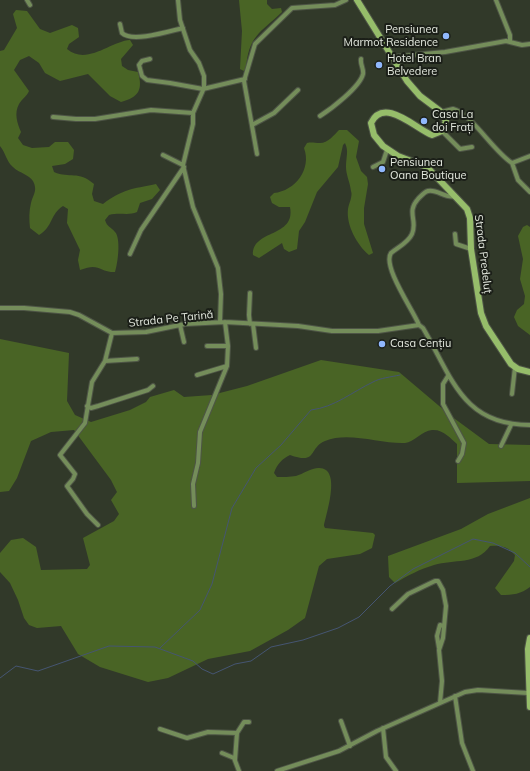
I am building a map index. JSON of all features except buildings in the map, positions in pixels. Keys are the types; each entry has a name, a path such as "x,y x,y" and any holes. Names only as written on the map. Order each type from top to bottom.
{"main road":[{"path":"356,0 415,90 441,112 446,124 442,131"},
{"name":"Strada Predeluț","path":"442,131 432,135 393,114 378,114 371,123 372,130 376,138 387,150 398,156 427,167 456,196 469,214 471,249 482,316 489,330 515,367"},
{"path":"515,367 530,372"},
{"path":"530,638 528,649 528,693 530,707"}],"street":[{"path":"27,0 30,5"},
{"path":"130,254 141,230 184,166 193,124 193,113 205,81 203,72 190,50 182,28 178,0"},
{"path":"257,154 245,79 254,44 294,8 335,5 346,0"},
{"path":"496,0 510,35 510,41"},
{"path":"120,24 122,33 129,37 154,34 182,28"},
{"path":"392,57 446,52 510,41 522,45 530,44"},
{"path":"150,59 142,61 139,65 142,76 147,80 203,89 245,79"},
{"path":"320,116 330,110 359,83 363,73 361,59"},
{"path":"252,125 274,113 298,90"},
{"path":"441,112 453,109 465,114 493,147 512,163 518,180 530,192"},
{"path":"53,116 76,119 94,119 151,110 193,113"},
{"path":"442,131 460,149 472,147"},
{"path":"373,167 383,162 387,150"},
{"path":"163,155 184,166 193,207 218,268 221,294 220,322"},
{"path":"512,163 530,156"},
{"path":"456,196 450,197 434,191 428,191 422,195 412,208 414,228 412,236 389,256 388,262 419,325 424,330 448,376 458,390 479,411 493,420 511,425 530,425"},
{"path":"455,234 456,244 471,249"},
{"path":"250,293 249,315 256,348"},
{"name":"Strada Pe Țarină","path":"0,308 24,308 70,312 112,333 146,332 180,325 220,322 298,326 332,331 378,331 419,325"},
{"path":"194,506 193,484 198,463 200,432 226,366 228,346 225,322"},
{"path":"180,325 184,342"},
{"path":"98,525 87,514 67,486 75,474 60,455 85,423 92,382 105,361 112,333"},
{"path":"207,346 228,346"},
{"path":"105,361 137,359"},
{"path":"197,375 226,366"},
{"path":"512,394 515,367"},
{"path":"448,376 442,384 443,404 464,443 462,454 458,461"},
{"path":"88,406 91,408 98,406 148,390 152,386"},
{"path":"501,446 511,425"},
{"path":"392,609 411,592 438,581 442,585 446,602 443,638 439,648"},
{"path":"440,703 442,681 439,648 437,642 438,629 440,625 444,626"},
{"path":"277,771 325,756 350,746 383,728 465,692 478,690 528,693"},
{"path":"455,696 462,743 472,771"},
{"path":"341,721 350,746"},
{"path":"238,771 235,760 237,732 244,722 249,722"},
{"path":"383,728 386,758 396,771"},
{"path":"160,729 187,738 208,732 237,732"},
{"path":"222,753 235,760"}],"green space":[{"path":"239,0 267,0 267,4 272,9 281,8 282,12 256,36 252,42 247,59 246,70 244,71 240,69 242,31"},
{"path":"16,10 27,11 40,29 50,33 72,25 78,28 79,37 69,44 67,49 75,54 91,54 123,41 130,40 133,45 121,59 122,66 128,70 138,72 140,88 136,95 132,98 121,102 110,96 88,74 60,81 45,73 39,63 29,56 20,60 14,70 29,91 17,107 16,114 21,132 18,138 23,145 32,148 49,147 55,142 68,142 74,150 73,159 65,164 52,166 54,172 65,175 79,176 88,180 94,184 92,194 94,201 103,204 122,192 134,189 156,184 160,190 152,199 140,203 137,212 130,214 109,215 105,220 108,226 117,235 118,240 118,257 115,272 105,271 95,267 80,270 78,260 80,250 67,223 68,209 63,206 56,213 44,232 39,235 30,228 29,218 31,203 35,191 34,183 29,177 11,165 0,146 0,51 4,50 17,28 13,14"},
{"path":"339,130 347,130 359,141 356,157 361,171 367,177 368,184 364,208 364,224 373,253 369,255 360,246 353,234 349,222 348,209 351,193 346,170 347,151 345,143 343,145 338,167 317,192 305,222 299,231 297,249 289,252 284,249 282,243 259,258 253,255 255,247 259,241 287,224 290,217 290,207 279,207 272,203 270,197 274,193 289,188 300,178 306,164 304,148 307,143 326,142"},
{"path":"527,225 530,227 530,335 518,326 514,317 517,310 524,304 525,296 520,279 523,259 518,236 523,227"},
{"path":"0,339 69,353 67,401 75,415 91,422 130,410 146,402 150,397 174,390 184,397 212,395 247,386 321,360 399,372 451,416 489,444 530,445 530,481 457,483 457,444 446,434 436,430 428,431 412,441 405,443 344,437 334,438 320,444 309,457 299,458 290,455 278,464 274,473 277,477 296,476 316,468 326,470 330,475 331,492 324,526 325,528 373,533 375,535 372,548 360,554 327,559 319,566 305,618 288,630 250,651 208,659 168,678 148,682 100,667 78,654 61,626 37,628 29,625 24,618 10,583 0,572 0,553 11,540 23,538 36,547 41,570 87,569 90,565 83,538 114,521 119,514 111,500 117,492 111,480 74,430 51,432 31,441 17,478 9,491 0,492"},
{"path":"530,498 530,587 527,589 517,594 501,595 495,588 514,561 515,555 507,548 498,546 490,546 485,552 472,559 442,563 429,567 395,583 389,577 388,556 461,529 488,514"}],"waterway":[{"path":"160,648 200,610 212,584 232,508 256,468 281,445 311,410 328,406 376,381 400,375"},
{"path":"0,678 16,666 38,671 109,646 155,647 193,661 202,669 213,674 235,664 251,661 271,647 303,640 338,628 359,617 390,586 413,569 473,539 493,543 515,553 530,567"}],"place":[{"name":"Pensiunea Marmot Residence","path":"446,36"},
{"name":"Hotel Bran Belvedere","path":"379,65"},
{"name":"Casa La doi Frați","path":"424,121"},
{"name":"Pensiunea Oana Boutique","path":"382,169"},
{"name":"Casa Cențiu","path":"382,344"}]}
